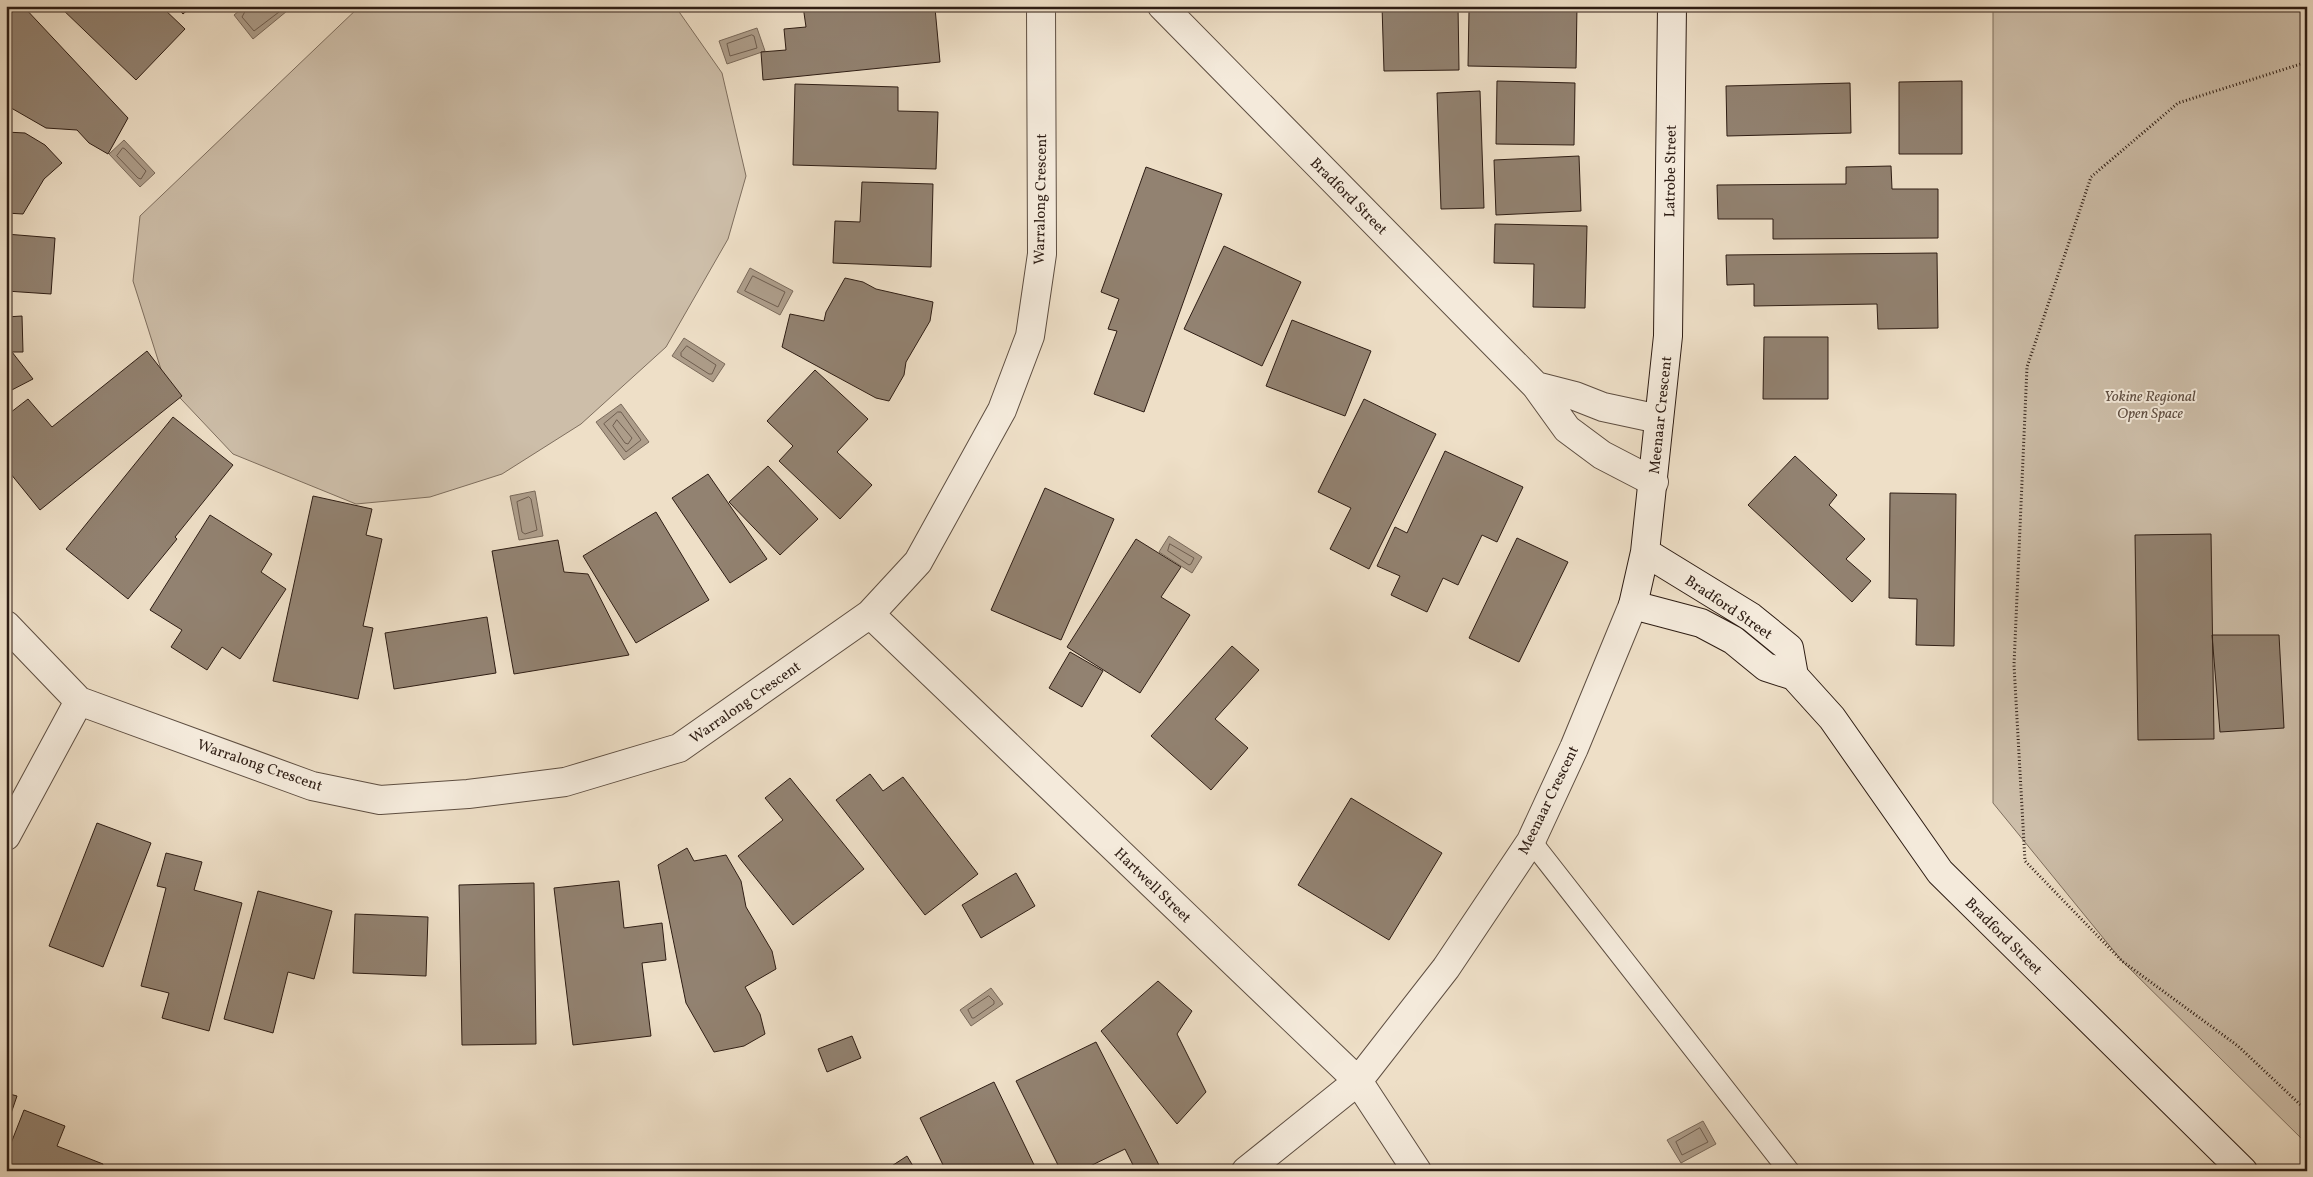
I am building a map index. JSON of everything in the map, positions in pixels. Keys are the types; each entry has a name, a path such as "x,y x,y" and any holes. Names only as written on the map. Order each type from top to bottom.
{"street":[{"name":"Warralong Crescent","path":"6,625 79,701 312,786 380,800 468,794 565,782 679,748 870,614 918,562 1002,410 1030,336 1042,254 1041,6"},
{"name":"Bradford Street","path":"1162,6 1536,386 1567,429 1602,455 1654,482"},
{"name":"Latrobe Street","path":"1668,336 1672,6"},
{"name":"Meenaar Crescent","path":"1246,1171 1358,1081 1446,968 1531,842 1574,748 1633,605 1645,552 1654,482 1668,336"},
{"path":"1536,386 1575,396 1603,407 1659,419"},
{"name":"Bradford Street","path":"1645,552 1751,617 1789,648 1794,676"},
{"name":"Bradford Street","path":"1633,605 1700,624 1733,640 1766,667 1794,676 1832,718 1940,872 2244,1171"},
{"name":"Hartwell Street","path":"870,614 1358,1081 1417,1171"},
{"path":"6,836 79,701"}],"lane":[{"path":"1531,842 1789,1171"}],"path":[{"path":"2307,62 2178,103 2091,177 2027,367 2014,665 2025,861 2122,961 2238,1046 2307,1112"}],"green space":[{"path":"360,6 675,6 722,73 746,176 728,239 666,347 581,424 502,474 430,497 356,504 233,454 165,382 133,281 140,216"},
{"name":"Yokine Regional Open Space","path":"1993,6 2307,6 2307,1144 2122,961 1993,803"}],"water":[{"path":"245,6 283,6 287,11 253,39 234,15"},
{"path":"757,28 765,51 727,64 719,41"},
{"path":"124,140 155,173 140,187 109,154"},
{"path":"750,268 793,291 780,315 737,292"},
{"path":"684,338 725,364 713,382 672,356"},
{"path":"621,404 649,442 624,460 596,422"},
{"path":"535,491 543,536 519,540 510,496"},
{"path":"1169,536 1202,557 1192,573 1159,552"},
{"path":"991,988 1003,1004 971,1026 960,1010"},
{"path":"1703,1121 1716,1144 1681,1163 1667,1140"}],"building":[{"path":"6,6 23,6 128,118 108,154 89,143 77,130 46,128 6,105"},
{"path":"59,6 161,6 185,29 136,80"},
{"path":"176,6 192,6 183,14"},
{"path":"803,6 901,6 902,11 935,8 940,62 763,80 761,52 786,50 784,29 806,27"},
{"path":"1382,6 1458,6 1459,70 1384,71"},
{"path":"1506,6 1577,6 1576,68 1468,66 1469,11 1506,11"},
{"path":"1497,81 1575,83 1574,145 1496,144"},
{"path":"1962,81 1962,154 1899,154 1899,82"},
{"path":"1850,83 1851,133 1727,136 1726,86"},
{"path":"795,84 898,87 898,111 938,112 936,169 793,165"},
{"path":"1480,91 1484,208 1441,209 1437,93"},
{"path":"6,132 25,133 45,145 62,163 44,179 23,214 6,213"},
{"path":"1579,156 1581,211 1496,215 1494,160"},
{"path":"1891,166 1892,189 1938,189 1938,238 1773,239 1773,219 1718,219 1717,185 1846,184 1846,167"},
{"path":"1146,167 1222,194 1144,412 1094,394 1117,331 1108,329 1119,299 1101,292"},
{"path":"862,182 933,184 931,267 833,263 835,221 860,222"},
{"path":"1495,224 1587,226 1585,308 1533,307 1534,264 1494,263"},
{"path":"6,234 55,238 51,294 6,291"},
{"path":"1224,246 1301,282 1262,366 1184,329"},
{"path":"1937,253 1938,328 1878,329 1877,304 1754,306 1754,284 1727,285 1726,255"},
{"path":"845,278 863,282 876,289 933,302 930,321 906,362 904,375 889,401 876,398 782,347 790,314 824,321 826,312"},
{"path":"22,316 23,352 12,352 33,379 6,393 6,317"},
{"path":"1292,320 1371,351 1345,416 1266,386"},
{"path":"1764,337 1828,337 1828,399 1763,399"},
{"path":"147,351 182,396 40,510 6,468 6,416 28,399 52,427"},
{"path":"815,370 868,419 837,452 872,485 840,519 779,461 793,446 767,421"},
{"path":"1364,399 1436,434 1369,569 1330,549 1351,508 1318,492"},
{"path":"173,417 233,465 175,537 177,539 128,599 66,549"},
{"path":"1445,451 1523,487 1497,542 1482,535 1458,585 1443,578 1427,612 1391,595 1400,576 1377,566 1395,527 1407,533"},
{"path":"1795,456 1837,495 1829,505 1865,539 1846,559 1871,581 1852,602 1748,505"},
{"path":"768,466 818,519 780,555 729,502"},
{"path":"708,474 767,559 730,583 672,498"},
{"path":"1045,488 1114,519 1061,640 991,610"},
{"path":"1890,493 1956,494 1954,646 1916,645 1917,599 1889,598"},
{"path":"313,496 372,509 366,535 382,539 363,626 373,628 358,699 273,681"},
{"path":"656,512 709,600 636,643 583,556"},
{"path":"210,515 272,554 261,572 286,589 240,659 222,647 207,670 171,647 182,630 150,610"},
{"path":"2211,534 2214,739 2138,740 2135,535"},
{"path":"1517,538 1568,562 1519,662 1469,638"},
{"path":"1136,539 1181,567 1161,597 1190,615 1140,693 1067,647"},
{"path":"558,540 564,572 588,574 629,655 514,674 492,551"},
{"path":"487,617 496,673 394,689 385,633"},
{"path":"2212,635 2279,635 2284,728 2220,732"},
{"path":"1232,646 1259,670 1215,719 1248,748 1211,790 1151,736"},
{"path":"1070,652 1103,671 1082,707 1049,688"},
{"path":"870,774 883,791 903,777 978,874 925,915 836,800"},
{"path":"790,778 864,869 793,925 738,856 783,820 765,798"},
{"path":"1351,798 1442,853 1389,940 1298,885"},
{"path":"97,823 151,843 103,967 49,946"},
{"path":"687,848 694,861 726,855 741,881 746,907 772,951 776,969 745,987 760,1014 765,1034 744,1046 714,1052 686,1003 658,865"},
{"path":"166,853 202,862 194,890 242,903 209,1031 162,1018 169,993 141,986 166,888 157,886"},
{"path":"1016,873 1035,906 981,938 962,905"},
{"path":"619,881 624,928 662,923 666,960 642,963 651,1036 573,1045 554,888"},
{"path":"534,883 536,1044 462,1045 459,885"},
{"path":"258,891 332,911 314,979 288,972 273,1033 224,1019"},
{"path":"355,914 428,917 426,976 353,973"},
{"path":"1158,981 1192,1011 1177,1034 1206,1092 1177,1124 1101,1031"},
{"path":"852,1036 861,1058 827,1072 818,1049"},
{"path":"1096,1042 1161,1169 1136,1171 1125,1149 1080,1171 1061,1171 1016,1081"},
{"path":"994,1082 1037,1171 946,1171 920,1118"},
{"path":"6,1093 17,1096 6,1128"},
{"path":"24,1110 65,1126 57,1146 103,1164 101,1171 6,1171 6,1156"},
{"path":"907,1156 916,1171 884,1171"}]}
